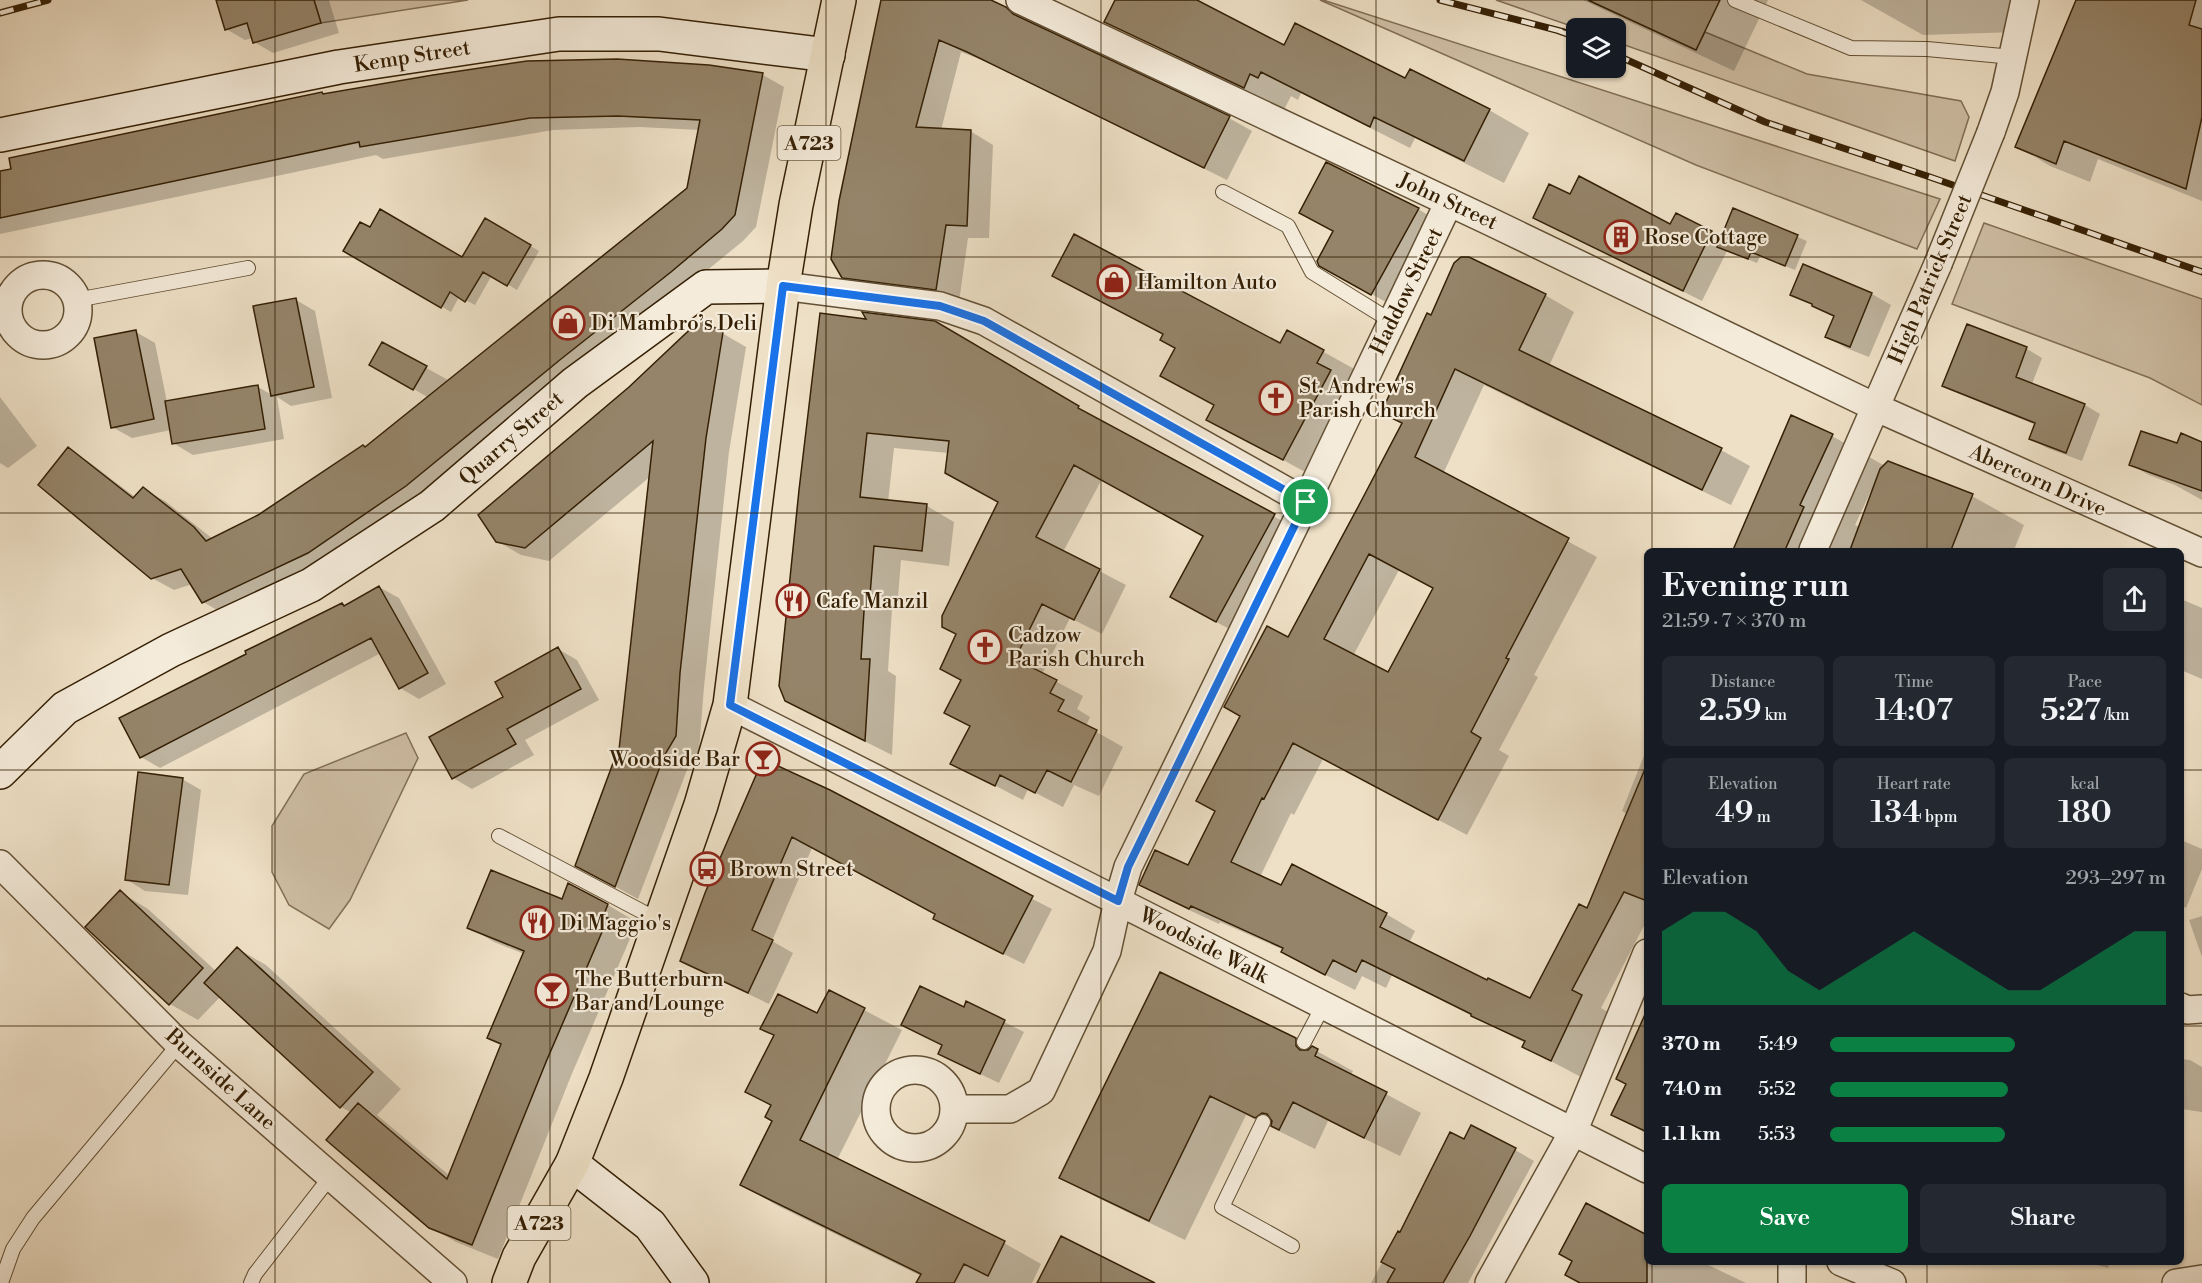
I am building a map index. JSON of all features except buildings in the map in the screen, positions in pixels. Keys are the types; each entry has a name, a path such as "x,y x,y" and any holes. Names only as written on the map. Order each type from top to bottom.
{"main road":[{"name":"A723","path":"510,1283 519,1257 572,1164 606,1077 701,806 730,705 783,286 796,205 839,0"}],"street":[{"name":"John Street","path":"1020,0 1449,202 1875,407"},
{"name":"High Patrick Street","path":"1814,548 1938,264 1991,132 2005,92 2025,0"},
{"name":"Kemp Street","path":"0,135 339,67 559,34 659,34 828,55"},
{"name":"Haddow Street","path":"955,1109 1010,1109 1041,1091 1107,951 1128,867 1449,202"},
{"path":"44,275 58,278 70,287 76,300 78,314 74,326 66,337 54,344 41,345 28,342 17,334 10,323 5,293 30,277 44,275"},
{"path":"783,286 940,306 984,321 1306,502"},
{"name":"Quarry Street","path":"0,772 65,708 171,650 311,585 432,506 575,383 706,287 783,286"},
{"name":"Abercorn Drive","path":"1875,407 2202,554"},
{"name":"Woodside Walk","path":"730,705 1644,1168"},
{"name":"Burnside Lane","path":"0,864 178,1044 453,1283"},
{"path":"1489,1283 1573,1132 1644,960"},
{"path":"2184,1008 2202,1009"},
{"path":"572,1164 650,1226 692,1283"},
{"path":"1792,1265 1792,1283"},
{"path":"1848,1265 1892,1283"},
{"path":"2176,1283 2202,1279"}],"lane":[{"path":"1735,0 1851,48 1927,49 2013,57"},
{"path":"1223,192 1288,226 1312,272 1391,321"},
{"path":"76,300 248,268"},
{"path":"499,836 662,922"},
{"path":"1304,1042 1323,1006"},
{"path":"1,1283 6,1247 33,1218 178,1044"},
{"path":"1263,1122 1222,1207 1292,1246"},
{"path":"251,1283 255,1274 331,1176"}],"shaded area":[{"path":"314,0 468,0 321,23"},
{"path":"1320,0 1940,199 1917,249 1696,165"},
{"path":"1496,0 1588,0 1696,50 1705,32 1807,74 1961,101 1969,117 1955,161 1626,46 1626,18 1566,18 1566,24"},
{"path":"1984,223 2202,299 2202,405 2150,378 1952,304"},
{"path":"406,733 418,758 350,900 329,929 289,905 272,872 272,826 304,774"}],"railway":[{"path":"0,13 48,0"},
{"path":"1440,0 1564,32"},
{"path":"1556,30 1566,34"},
{"path":"1626,59 1765,122 2202,272"}],"place":[{"name":"Rose Cottage","path":"1621,237"},
{"name":"Hamilton Auto","path":"1114,282"},
{"name":"Di Mambro’s Deli","path":"568,323"},
{"name":"St. Andrew's Parish Church","path":"1276,398"},
{"name":"Cafe Manzil","path":"793,601"},
{"name":"Cadzow Parish Church","path":"985,647"},
{"name":"Woodside Bar","path":"763,759"},
{"name":"Brown Street","path":"707,869"},
{"name":"Di Maggio's","path":"537,923"},
{"name":"The Butterburn Bar and Lounge","path":"552,991"}],"route":[{"path":"783,286 940,306 984,321 1306,502 1128,867 1118,901 956,817 730,705 783,286"}]}
